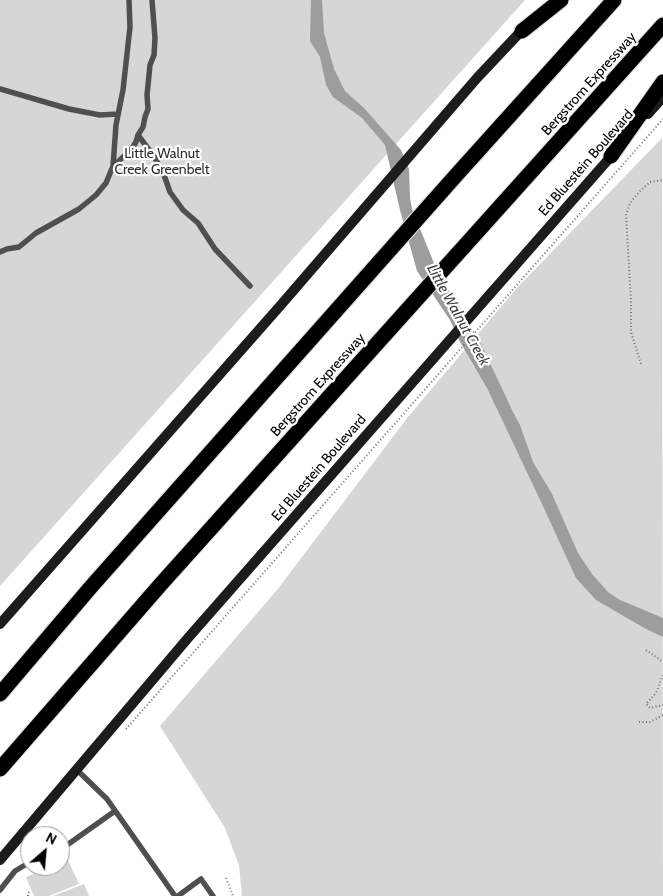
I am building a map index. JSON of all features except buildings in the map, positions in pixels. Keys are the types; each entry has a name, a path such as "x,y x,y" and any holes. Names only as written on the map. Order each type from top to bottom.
{"highway":[{"path":"522,31 561,0"},
{"path":"0,694 90,588 614,0"},
{"name":"Bergstrom Expressway","path":"0,769 160,584 663,25"},
{"path":"611,156 663,82"}],"main road":[{"path":"0,624 280,306 477,78 549,0"},
{"name":"Ed Bluestein Boulevard","path":"0,860 194,630 663,97"}],"lane":[{"path":"0,252 19,247 36,233 79,209 96,195 106,183 113,166 118,114 123,90 130,26 129,0"},
{"path":"113,166 131,150 136,142 148,109 147,95 155,38 152,0"},
{"path":"0,88 69,109 100,115 118,114"},
{"path":"138,135 155,158 170,192 183,210 198,223 215,248 250,286"},
{"path":"76,769 107,799 176,896 201,879 213,896"},
{"path":"70,843 115,811"},
{"path":"0,890 15,871 20,868"}],"path":[{"path":"122,733 663,120"},
{"path":"641,364 631,332 626,216 630,202 639,192 650,182 663,180"},
{"path":"646,650 663,662"},
{"path":"662,676 656,693 646,704 650,708 663,705"},
{"path":"639,722 650,722 663,715"},
{"path":"226,878 233,896"},
{"path":"28,896 28,892 31,891"}],"green space":[{"name":"Little Walnut Creek Greenbelt","path":"0,0 525,0 0,586"},
{"path":"662,138 663,896 242,896 239,865 225,828 160,726 277,590 408,417 516,289"},
{"path":"70,864 79,884 49,896 34,896 26,877 70,876"},
{"path":"84,884 89,896 53,896"}],"water":[{"name":"Little Walnut Creek","path":"311,0 322,0 324,33 334,69 345,91 364,108 401,150 409,169 412,209 440,278 457,302 481,344 520,425 533,462 552,494 578,553 592,574 608,592 620,600 663,618 663,637 596,600 576,578 487,388 459,340 450,320 417,271 385,145 362,118 333,97 326,85 320,57 310,41"}]}
